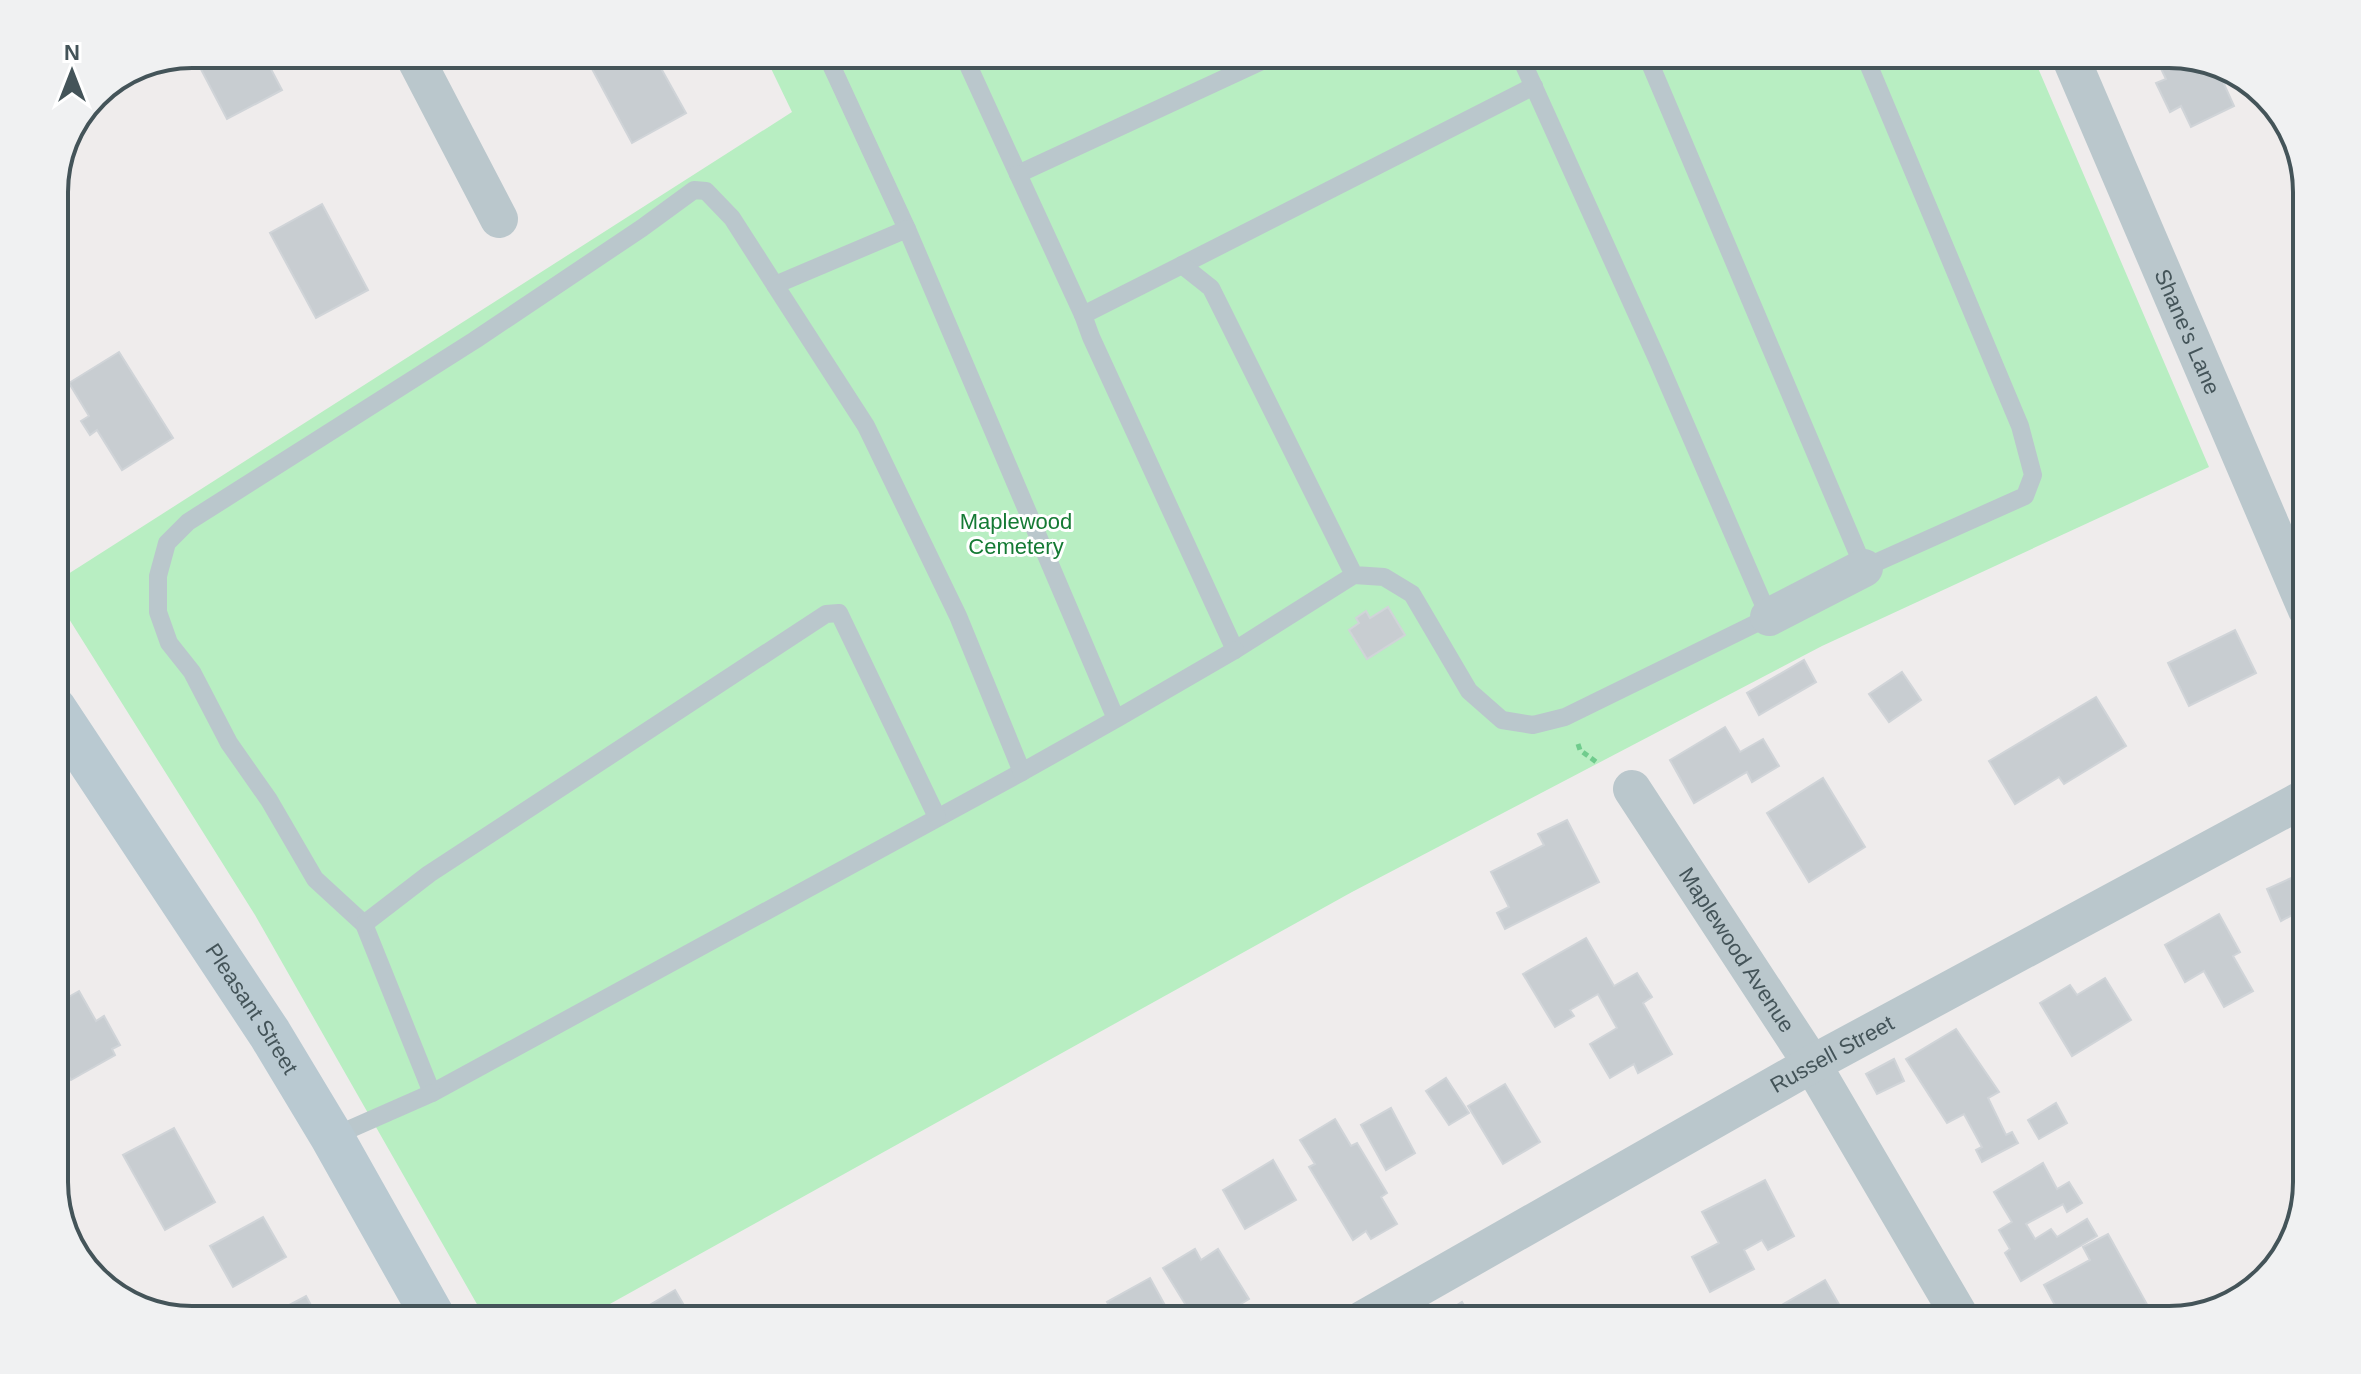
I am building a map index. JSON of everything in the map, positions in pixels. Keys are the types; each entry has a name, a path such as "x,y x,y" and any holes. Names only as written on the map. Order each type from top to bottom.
{"street":[{"path":"420,68 499,219"},
{"name":"Shane's Lane","path":"2075,68 2293,577"},
{"path":"1769,617 1864,568"},
{"name":"Pleasant Street","path":"68,729 270,1034 427,1306"},
{"name":"Maplewood Avenue","path":"1632,789 1812,1064 1954,1306"},
{"name":"Russell Street","path":"1387,1306 1812,1064 2293,805"}],"lane":[{"path":"832,68 907,229 1116,719"},
{"path":"969,68 1235,650"},
{"path":"1018,174 1247,68"},
{"path":"332,1137 432,1093 798,896 1116,719 1235,650 1354,575 1384,577 1412,594 1469,691 1502,720 1533,725 1565,717 1769,617 1526,68"},
{"path":"1652,68 1864,568 2025,496 2033,475 2020,426 1870,68"},
{"path":"1083,315 1534,86"},
{"path":"432,1093 364,924 315,879 269,800 229,743 192,672 169,643 158,612 158,576 167,543 188,522 475,340 694,190 706,191 732,218 866,426 958,616 1022,772"},
{"path":"775,285 907,229"},
{"path":"1182,265 1211,288 1354,575"},
{"path":"364,924 429,874 826,614 839,613 937,817"}],"path":[{"path":"1565,717 1580,750 1632,789"}],"green space":[{"name":"Maplewood Cemetery","path":"771,68 2038,68 2209,467 1822,646 1352,892 606,1306 478,1306 255,915 68,617 68,574 792,112"}],"building":[{"path":"200,68 270,68 282,90 227,119"},
{"path":"592,68 661,68 686,113 632,143"},
{"path":"2161,68 2185,69 2217,77 2227,83 2224,84 2234,106 2191,127 2181,106 2170,112 2156,83 2166,79"},
{"path":"322,204 368,290 316,318 270,233"},
{"path":"119,352 173,438 122,470 97,430 90,435 81,421 89,416 69,383"},
{"path":"1388,607 1405,635 1367,659 1349,630 1359,623 1356,618 1366,611 1370,618"},
{"path":"2235,630 2256,673 2189,706 2168,663"},
{"path":"1804,660 1816,682 1759,715 1747,693"},
{"path":"1902,672 1921,700 1889,722 1869,694"},
{"path":"2096,697 2126,746 2064,784 2059,777 2015,804 1989,761"},
{"path":"1725,727 1740,752 1763,739 1779,766 1752,782 1747,772 1694,803 1670,760"},
{"path":"1823,778 1865,847 1809,882 1767,813"},
{"path":"1567,820 1599,882 1505,929 1497,913 1509,907 1491,872 1544,845 1538,834"},
{"path":"2293,877 2293,915 2281,921 2267,889"},
{"path":"2219,914 2240,952 2233,956 2253,991 2224,1007 2204,971 2185,982 2165,945"},
{"path":"1586,938 1614,986 1637,973 1652,997 1643,1003 1672,1054 1638,1073 1634,1064 1610,1078 1590,1044 1617,1028 1598,994 1570,1010 1574,1016 1555,1027 1523,974"},
{"path":"2105,978 2131,1020 2072,1056 2040,1003 2070,985 2077,995"},
{"path":"79,991 96,1021 104,1016 120,1045 112,1049 115,1055 71,1080 68,1075 68,997"},
{"path":"1956,1029 1999,1092 1988,1098 2006,1135 2012,1132 2018,1143 1982,1162 1976,1150 1982,1147 1964,1114 1947,1123 1906,1059"},
{"path":"1894,1059 1904,1081 1877,1094 1866,1074"},
{"path":"1446,1078 1469,1113 1449,1125 1426,1091"},
{"path":"1505,1084 1540,1142 1503,1164 1468,1106"},
{"path":"2056,1103 2067,1123 2039,1139 2028,1120"},
{"path":"1391,1108 1415,1153 1386,1170 1361,1125"},
{"path":"1335,1119 1351,1146 1357,1143 1387,1193 1381,1197 1397,1224 1371,1239 1366,1231 1353,1240 1309,1167 1315,1164 1300,1140"},
{"path":"174,1128 215,1202 165,1230 123,1155"},
{"path":"1273,1160 1296,1200 1245,1229 1223,1190"},
{"path":"2043,1163 2057,1189 2069,1182 2082,1203 2067,1212 2063,1204 2026,1224 2035,1239 2051,1229 2057,1237 2087,1219 2097,1236 2021,1281 2005,1253 2010,1249 1999,1230 2012,1222 1994,1192"},
{"path":"1765,1180 1794,1236 1768,1250 1762,1240 1744,1250 1754,1269 1710,1292 1692,1257 1719,1243 1702,1212"},
{"path":"263,1217 286,1257 233,1287 210,1246"},
{"path":"2108,1234 2148,1306 2055,1306 2044,1285 2090,1260 2083,1247"},
{"path":"1195,1249 1201,1260 1218,1249 1249,1299 1238,1306 1186,1306 1163,1268"},
{"path":"1150,1278 1165,1306 1109,1306 1107,1302"},
{"path":"1825,1280 1840,1306 1780,1306"},
{"path":"675,1290 684,1306 648,1306"},
{"path":"306,1296 311,1306 287,1306"}]}
